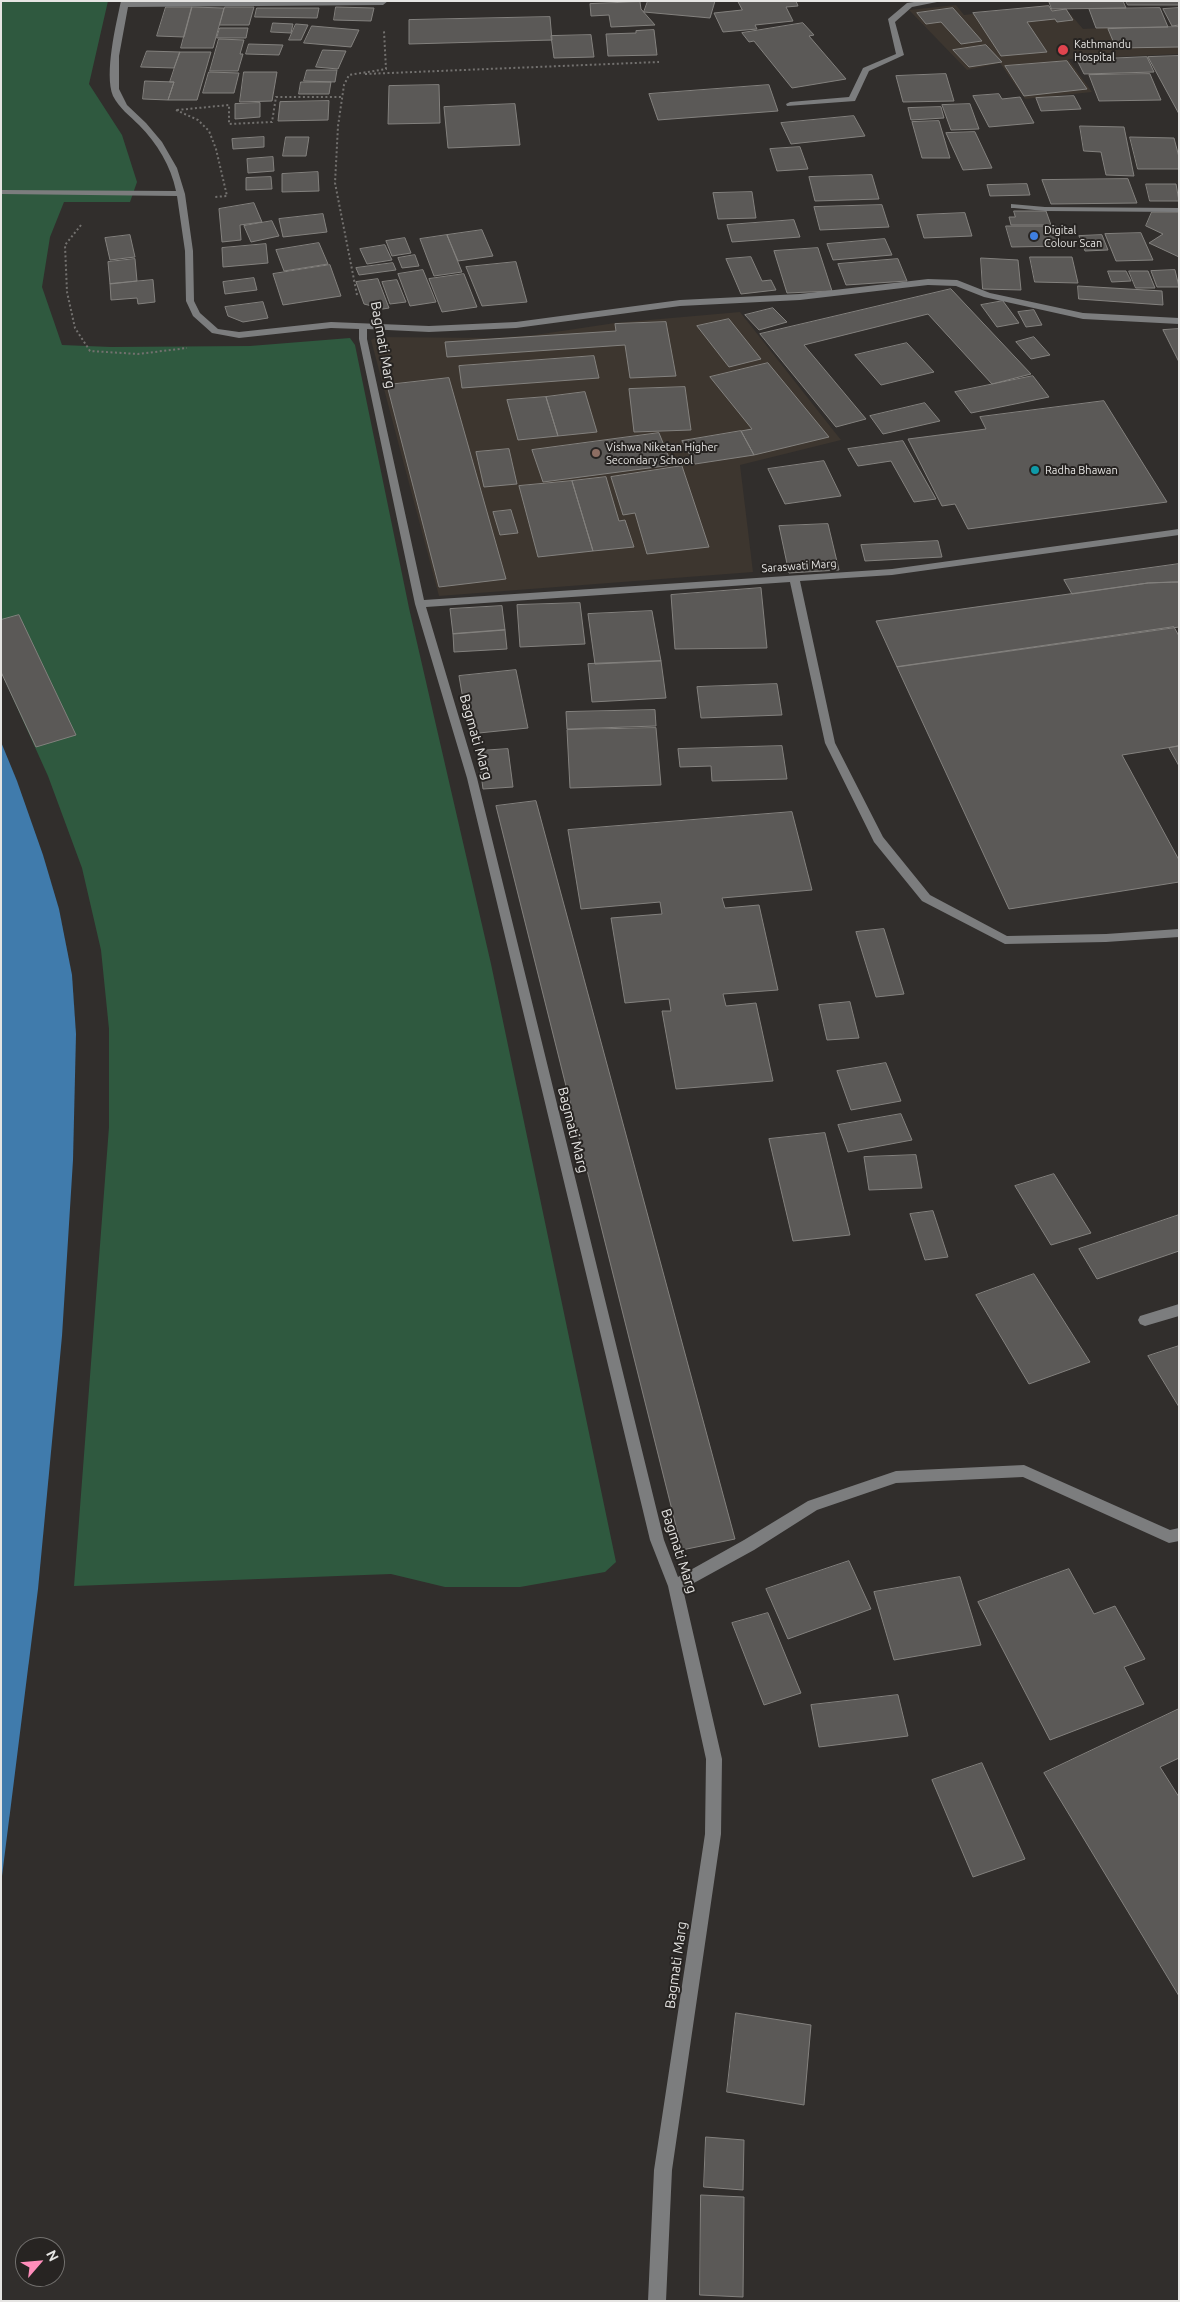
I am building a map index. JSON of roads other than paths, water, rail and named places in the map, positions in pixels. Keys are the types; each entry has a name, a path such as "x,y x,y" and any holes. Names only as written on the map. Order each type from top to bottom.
{"street":[{"path":"790,104 852,99 866,70 900,55 891,22 910,4 939,1"},
{"path":"384,2 124,3 114,65 117,96 121,104 141,122 159,144 172,168 181,197 189,251 190,300 196,314 215,331 239,335 331,326 363,325 438,329 516,325 680,303 800,297 928,282 958,283 987,295 1083,316 1179,321"},
{"path":"1,192 156,194 181,197"},
{"path":"1014,206 1045,210 1179,210"},
{"name":"Bagmati Marg","path":"363,325 363,339 420,604 472,778 656,1540 676,1586 714,1759 713,1834 663,2170 657,2301"},
{"name":"Saraswati Marg","path":"420,604 892,572 1179,532"},
{"path":"794,579 830,743 878,839 926,898 1005,940 1106,938 1179,933"},
{"path":"1145,1320 1179,1310"},
{"path":"676,1586 749,1545 813,1505 896,1477 1024,1471 1169,1537 1179,1534"}],"water":[{"path":"1,742 43,855 59,909 72,975 76,1034 73,1160 62,1336 38,1589 1,1884"}],"place":[{"name":"Kathmandu Hospital","path":"1063,50"},
{"name":"Digital Colour Scan","path":"1034,236"},
{"name":"Vishwa Niketan Higher Secondary School","path":"596,453"},
{"name":"Radha Bhawan","path":"1035,470"}]}
